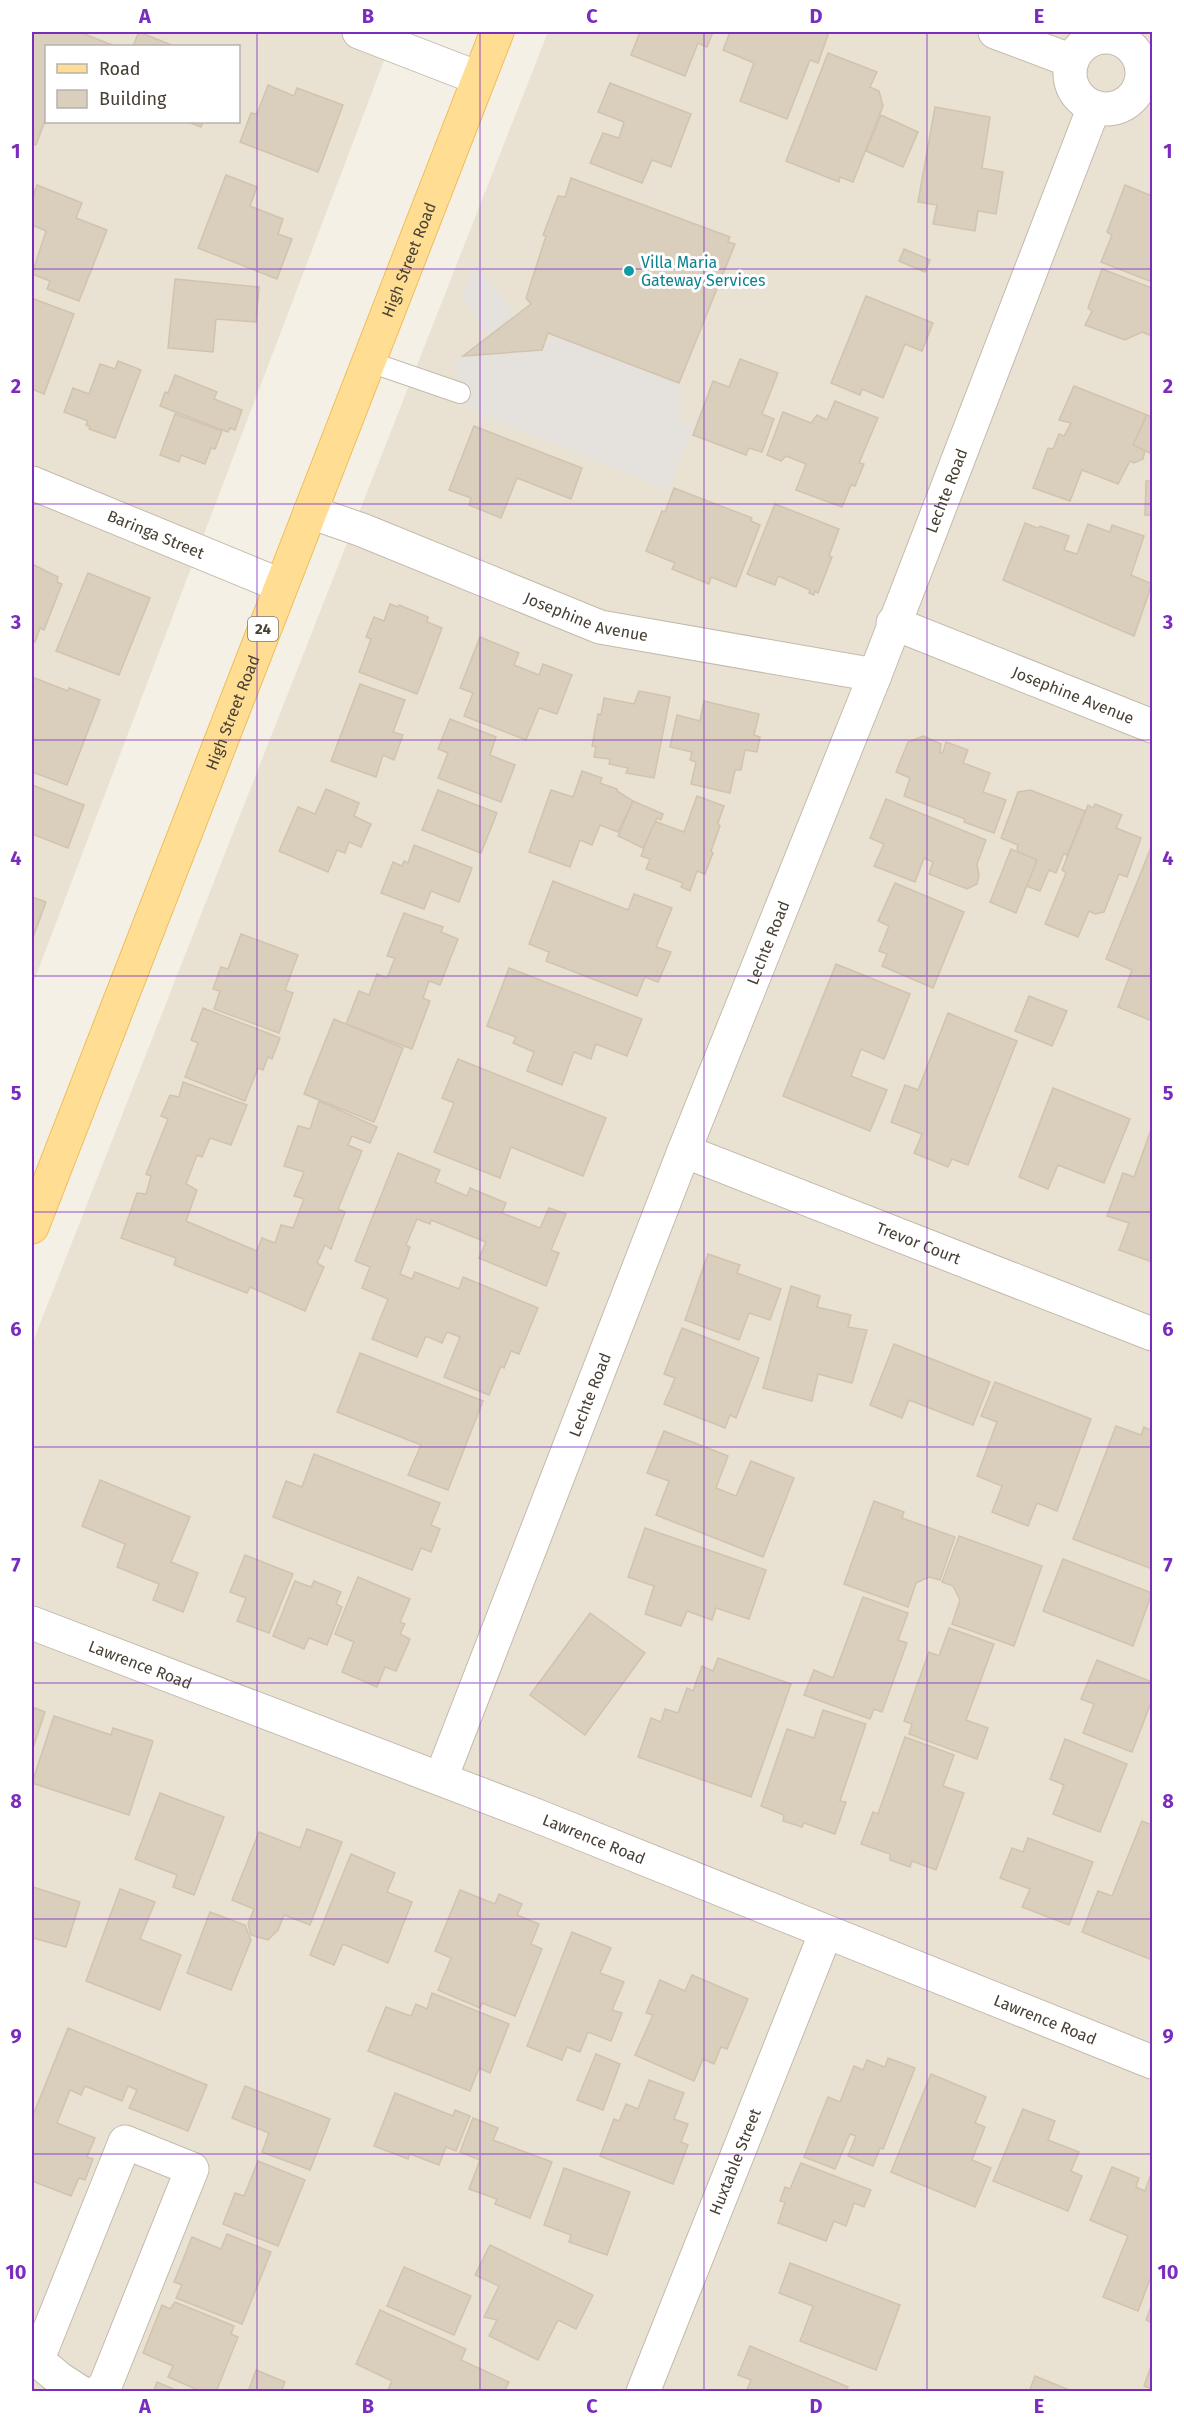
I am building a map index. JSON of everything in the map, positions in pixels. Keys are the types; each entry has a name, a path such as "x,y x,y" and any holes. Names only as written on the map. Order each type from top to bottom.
{"main road":[{"name":"High Street Road","path":"32,1227 497,32"}],"street":[{"path":"359,32 478,78"},
{"path":"995,32 1072,61"},
{"path":"1121,36 1139,59 1146,89 1116,108 1094,107 1079,98 1072,86 1070,74 1072,61 1078,51 1089,43 1099,38 1121,36"},
{"name":"Lechte Road","path":"441,1778 684,1151 875,675 893,623 1094,107"},
{"name":"Baringa Street","path":"32,483 280,585"},
{"name":"Josephine Avenue","path":"310,512 362,530 600,627 875,675"},
{"name":"Josephine Avenue","path":"893,623 1152,726"},
{"name":"Trevor Court","path":"684,1151 1152,1334"},
{"name":"Lawrence Road","path":"32,1623 441,1778 1152,2062"},
{"name":"Huxtable Street","path":"643,2391 826,1932"},
{"path":"80,2391 34,2359 126,2142 192,2169 105,2386 98,2391"}],"lane":[{"path":"370,362 460,393"}],"shaded area":[{"path":"32,32 395,32 32,986"},
{"path":"548,32 1152,32 1152,2391 32,2391 32,1344"},
{"path":"475,262 540,348 555,336 679,383 681,402 678,421 693,427 668,490 467,409 453,363 487,335 462,295"}],"building":[{"path":"32,32 79,32 112,45 45,45 45,121 36,145 32,143"},
{"path":"139,32 172,45 133,45"},
{"path":"640,32 713,32 707,47 698,43 685,76 631,55"},
{"path":"730,32 829,32 818,63 810,60 787,119 740,101 754,63 723,50"},
{"path":"828,53 877,72 870,87 879,91 883,106 853,182 840,177 839,182 786,161"},
{"path":"610,83 691,114 671,167 652,160 642,183 590,163 603,133 619,138 624,122 598,112"},
{"path":"268,85 294,96 297,88 343,105 318,172 240,142 251,113 257,114"},
{"path":"935,107 990,117 982,168 1003,172 996,214 978,211 975,231 933,224 937,205 918,202"},
{"path":"881,115 918,132 903,167 866,151"},
{"path":"191,123 203,123 201,127"},
{"path":"226,175 257,187 250,206 283,219 278,234 292,239 277,279 198,248"},
{"name":"Villa Maria Gateway Services","path":"571,178 730,237 728,242 735,244 679,383 548,333 542,350 463,356 531,304 526,298 546,236 543,235 558,196 565,197"},
{"path":"37,185 82,203 76,218 107,230 79,301 47,289 50,281 32,274 46,231 32,225 32,200"},
{"path":"1125,185 1152,196 1152,282 1101,262 1112,235 1107,232"},
{"path":"904,249 930,260 925,272 899,261"},
{"path":"1102,269 1152,288 1152,336 1142,332 1125,340 1085,325 1092,311 1088,308"},
{"path":"175,279 259,287 256,322 216,319 213,352 168,348"},
{"path":"866,296 933,323 922,351 905,344 883,398 862,389 860,395 831,383"},
{"path":"34,299 74,314 44,394 32,389 32,306"},
{"path":"740,359 778,373 762,414 774,419 762,452 749,448 746,455 693,435 713,381 729,387"},
{"path":"118,361 141,370 115,438 89,429 90,427 86,425 88,421 64,412 73,388 89,394 100,364 115,369"},
{"path":"175,375 217,392 214,399 242,410 235,430 230,428 228,432 160,406"},
{"path":"1074,386 1147,415 1136,440 1142,441 1145,450 1143,459 1134,463 1130,461 1118,484 1082,470 1070,501 1033,488 1048,448 1053,449 1059,434 1064,436 1071,423 1059,420"},
{"path":"835,401 878,418 859,463 864,464 855,486 851,485 842,507 796,490 806,464 786,456 781,461 767,455 783,412 811,423 817,415 827,420"},
{"path":"175,414 222,431 215,449 211,448 205,464 181,455 179,462 160,455"},
{"path":"1147,415 1152,417 1152,454 1133,445"},
{"path":"474,426 582,468 571,499 517,478 501,518 469,505 471,498 449,490"},
{"path":"1146,481 1152,481 1152,515 1145,515"},
{"path":"674,488 752,518 751,521 760,525 736,587 711,577 709,584 672,569 675,563 646,551"},
{"path":"775,504 839,529 829,556 832,557 818,593 815,591 814,595 809,593 810,590 778,576 775,585 747,574"},
{"path":"1025,523 1069,536 1064,550 1077,554 1088,524 1110,532 1112,525 1144,536 1131,575 1152,584 1134,636 1003,580"},
{"path":"32,564 58,577 57,582 62,584 44,630 40,628 35,642 32,640"},
{"path":"88,573 150,598 119,675 56,651"},
{"path":"390,604 398,607 399,605 428,617 427,622 442,628 417,694 359,672 371,639 366,637 374,617 384,621"},
{"path":"480,637 519,653 514,665 539,675 543,664 572,675 557,714 539,708 526,740 464,716 473,693 460,688"},
{"path":"32,677 100,700 67,785 32,772"},
{"path":"360,684 405,700 393,732 403,735 394,760 383,755 376,777 331,761"},
{"path":"639,691 670,697 654,778 626,773 628,768 609,764 610,759 594,757 596,747 592,746 598,714 601,715 604,698 634,704"},
{"path":"704,701 759,714 754,735 760,737 757,752 745,750 741,770 735,770 730,793 691,784 696,762 690,760 692,752 670,747 677,715 700,721"},
{"path":"450,719 496,737 490,755 515,765 501,802 438,778 448,753 438,749"},
{"path":"923,736 941,744 940,753 943,752 946,742 968,750 963,763 990,773 983,792 1006,800 994,833 964,822 965,819 904,796 910,778 896,772 908,742"},
{"path":"582,771 602,778 600,783 617,789 633,801 618,832 600,825 592,845 580,840 570,867 529,852 551,790 573,797"},
{"path":"32,785 84,805 68,848 32,834"},
{"path":"326,789 359,803 354,816 371,824 361,847 349,842 345,853 337,850 328,872 279,851 298,807 315,814"},
{"path":"438,790 497,813 481,853 422,830"},
{"path":"1030,790 1085,811 1067,856 1064,853 1056,873 1049,870 1040,891 1013,881 1021,861 1018,845 1001,838 1018,792"},
{"path":"697,796 724,806 711,851 713,853 705,874 697,871 690,891 681,887 683,883 646,869 650,859 641,856 654,821 684,832"},
{"path":"886,799 986,840 977,864 979,875 977,884 967,889 929,874 933,862 924,858 915,882 874,866 884,844 870,838"},
{"path":"633,801 663,814 661,820 657,818 643,848 618,836"},
{"path":"1095,804 1122,815 1116,828 1141,838 1127,877 1119,874 1104,912 1095,914 1089,911 1078,937 1045,924 1066,873 1062,870 1088,805 1093,808"},
{"path":"414,845 472,868 459,902 431,891 424,909 381,893 393,862 402,866 404,861 408,863"},
{"path":"1152,845 1152,1021 1118,1007 1132,970 1106,959"},
{"path":"1011,849 1037,860 1016,913 990,902"},
{"path":"553,881 628,910 634,894 672,908 656,947 671,952 658,982 645,977 637,996 546,961 549,952 529,944"},
{"path":"895,883 964,912 933,988 882,966 887,954 879,951 889,926 878,921"},
{"path":"32,897 46,902 32,940"},
{"path":"404,913 443,927 441,932 458,939 440,985 429,981 423,998 430,1001 412,1049 346,1024 359,991 369,995 377,974 387,978 395,958 387,956"},
{"path":"241,934 298,955 285,990 293,993 279,1033 214,1009 220,991 213,989 221,967 228,969"},
{"path":"836,964 910,994 884,1059 861,1049 851,1076 887,1090 870,1131 783,1096"},
{"path":"509,968 642,1019 627,1056 596,1044 591,1059 574,1052 562,1085 527,1071 534,1052 513,1043 516,1037 487,1026"},
{"path":"1029,996 1067,1011 1052,1046 1015,1031"},
{"path":"203,1008 280,1038 272,1059 268,1057 263,1070 258,1068 245,1101 185,1077 198,1043 191,1040"},
{"path":"948,1013 1017,1041 968,1165 952,1159 948,1167 914,1153 922,1134 891,1122 905,1085 918,1090"},
{"path":"334,1019 403,1048 374,1122 304,1094"},
{"path":"458,1059 606,1118 583,1176 511,1147 500,1178 434,1152 454,1103 442,1098"},
{"path":"183,1082 247,1105 231,1145 210,1138 202,1157 197,1155 186,1184 197,1190 186,1221 257,1251 262,1238 275,1243 281,1225 293,1228 304,1199 294,1196 304,1172 284,1166 298,1126 310,1129 319,1101 377,1127 370,1143 352,1136 348,1145 362,1151 338,1209 345,1212 331,1249 325,1245 317,1263 324,1267 305,1311 250,1287 247,1293 174,1265 176,1258 121,1238 137,1193 146,1194 151,1176 146,1174 168,1119 161,1116 170,1095 179,1097"},
{"path":"1053,1088 1130,1119 1104,1183 1058,1165 1048,1189 1019,1177"},
{"path":"1152,1127 1152,1262 1119,1250 1129,1223 1107,1216 1123,1173 1134,1177"},
{"path":"398,1153 440,1170 435,1182 467,1196 470,1188 506,1203 502,1213 540,1228 549,1208 566,1214 551,1250 559,1253 546,1286 479,1258 486,1242 431,1220 430,1224 417,1219 406,1245 410,1247 400,1274 412,1279 415,1272 459,1289 463,1277 538,1308 519,1354 511,1351 504,1368 501,1366 489,1395 444,1377 460,1337 447,1332 442,1343 426,1336 417,1357 372,1339 388,1299 362,1288 370,1267 355,1261"},
{"path":"708,1254 740,1265 737,1273 781,1289 770,1320 749,1313 739,1340 685,1320"},
{"path":"791,1286 820,1296 817,1307 851,1315 848,1327 867,1330 852,1383 818,1374 812,1401 763,1388"},
{"path":"682,1328 759,1358 736,1418 730,1415 725,1428 664,1404 675,1378 664,1374"},
{"path":"894,1344 990,1382 973,1425 909,1400 902,1418 870,1405"},
{"path":"360,1353 483,1401 448,1490 408,1475 421,1445 337,1412"},
{"path":"995,1382 1091,1419 1057,1511 1037,1503 1028,1526 992,1512 1002,1486 977,1476 997,1422 981,1416"},
{"path":"1116,1426 1141,1435 1144,1427 1152,1431 1152,1569 1073,1539"},
{"path":"664,1431 728,1456 716,1488 736,1496 751,1461 794,1478 763,1557 656,1515 669,1481 647,1473"},
{"path":"314,1454 440,1503 431,1525 440,1529 431,1552 421,1548 412,1570 273,1517 286,1481 302,1487"},
{"path":"100,1480 190,1517 171,1562 198,1573 183,1612 153,1600 159,1584 117,1567 125,1544 82,1526"},
{"path":"874,1501 904,1512 902,1518 955,1537 940,1580 929,1577 916,1583 908,1607 844,1584"},
{"path":"645,1528 766,1570 749,1619 716,1608 712,1620 687,1611 681,1626 645,1614 654,1586 628,1577"},
{"path":"959,1536 1042,1566 1014,1646 952,1624 960,1600 953,1586 942,1582"},
{"path":"245,1555 293,1574 269,1633 237,1621 246,1598 230,1592"},
{"path":"1063,1559 1152,1593 1133,1646 1043,1611"},
{"path":"358,1577 410,1599 400,1622 405,1624 400,1634 410,1639 396,1671 385,1667 377,1687 342,1672 354,1642 335,1634"},
{"path":"295,1581 311,1587 314,1581 341,1592 336,1604 342,1607 327,1645 309,1638 304,1649 273,1636"},
{"path":"863,1597 908,1613 898,1640 907,1643 882,1712 874,1709 870,1719 804,1695 814,1670 833,1678"},
{"path":"590,1613 645,1653 585,1735 530,1695"},
{"path":"949,1628 994,1644 966,1720 988,1728 977,1759 909,1734 912,1724 904,1721 929,1652 939,1656"},
{"path":"718,1658 791,1684 751,1797 638,1757 651,1718 661,1722 665,1709 678,1713 687,1688 693,1691 702,1666 713,1671"},
{"path":"1097,1660 1152,1682 1152,1700 1132,1752 1083,1733 1094,1704 1081,1699"},
{"path":"32,1707 45,1712 32,1751"},
{"path":"823,1710 866,1724 840,1801 846,1802 835,1834 804,1823 802,1827 783,1821 784,1815 761,1806 787,1729 814,1738"},
{"path":"54,1716 111,1735 113,1728 153,1741 129,1815 32,1783"},
{"path":"905,1737 954,1755 943,1786 964,1793 936,1870 912,1861 910,1867 890,1860 890,1854 861,1844 873,1812 878,1814"},
{"path":"1065,1739 1127,1764 1100,1832 1053,1814 1064,1785 1050,1779"},
{"path":"160,1793 224,1817 194,1895 173,1887 177,1875 135,1859"},
{"path":"1142,1821 1152,1825 1152,1960 1082,1932 1098,1891 1112,1896"},
{"path":"307,1829 342,1842 310,1925 284,1915 278,1930 268,1940 251,1935 248,1924 254,1909 232,1900 259,1832 300,1848"},
{"path":"1028,1838 1093,1862 1069,1925 1022,1907 1030,1889 1000,1878 1012,1848 1023,1852"},
{"path":"351,1854 395,1873 387,1892 412,1902 388,1963 343,1944 334,1965 310,1955"},
{"path":"33,1887 80,1902 66,1947 33,1938 32,1944"},
{"path":"120,1889 155,1902 140,1939 181,1955 160,2010 86,1981"},
{"path":"460,1890 495,1904 499,1894 522,1904 517,1915 539,1924 531,1944 542,1949 515,2016 482,2003 480,2008 438,1990 451,1958 435,1951"},
{"path":"210,1912 245,1925 251,1940 231,1990 187,1973"},
{"path":"572,1932 611,1948 600,1973 624,1982 612,2010 622,2013 611,2041 588,2032 580,2052 567,2047 562,2060 527,2046"},
{"path":"692,1975 748,1999 727,2049 721,2047 714,2064 703,2059 694,2081 635,2055 653,2015 646,2013 660,1980 685,1991"},
{"path":"432,1993 509,2024 490,2073 479,2068 470,2091 368,2051 386,2007 411,2016 416,2004 427,2009"},
{"path":"68,2028 207,2085 188,2131 129,2108 137,2090 128,2086 122,2101 85,2086 81,2095 70,2090 57,2123 95,2138 87,2157 93,2159 85,2180 79,2178 71,2196 32,2181 32,2118"},
{"path":"596,2054 620,2064 603,2110 577,2100"},
{"path":"888,2058 915,2068 883,2149 880,2148 873,2166 848,2156 856,2136 850,2134 835,2169 804,2157 828,2097 840,2102 854,2066 863,2070 867,2060 885,2067"},
{"path":"931,2074 986,2097 975,2123 985,2127 972,2160 991,2168 975,2207 891,2172"},
{"path":"649,2080 684,2093 674,2119 688,2124 681,2142 688,2145 673,2184 600,2156 614,2119 619,2121 626,2104 638,2109"},
{"path":"245,2086 330,2119 310,2170 262,2152 269,2133 232,2118"},
{"path":"395,2093 453,2116 455,2110 470,2116 456,2151 446,2147 439,2165 410,2154 408,2159 374,2146"},
{"path":"1023,2109 1055,2121 1048,2140 1079,2152 1071,2171 1082,2176 1068,2211 993,2181"},
{"path":"473,2118 498,2128 493,2140 552,2162 530,2218 495,2204 497,2199 469,2189 480,2160 460,2152"},
{"path":"258,2161 305,2180 278,2246 223,2224 235,2193 244,2196"},
{"path":"801,2163 871,2190 864,2207 854,2203 846,2226 834,2221 826,2241 778,2223 785,2202 780,2201 785,2187 790,2189"},
{"path":"1112,2167 1139,2178 1136,2187 1145,2191 1152,2171 1152,2274 1138,2311 1103,2297 1128,2236 1090,2220"},
{"path":"564,2168 630,2192 607,2255 569,2242 571,2235 544,2225"},
{"path":"227,2234 271,2252 242,2324 176,2298 182,2285 174,2282 192,2237 221,2249"},
{"path":"490,2245 593,2295 576,2329 558,2320 538,2360 489,2336 497,2320 484,2317 499,2286 475,2275"},
{"path":"790,2263 900,2305 876,2370 800,2341 813,2306 779,2293"},
{"path":"404,2267 471,2296 454,2335 387,2306"},
{"path":"175,2302 234,2326 231,2334 238,2337 216,2392 203,2392 168,2377 173,2366 143,2353 162,2305 170,2309"},
{"path":"1152,2304 1152,2323 1146,2320"},
{"path":"380,2310 466,2349 461,2360 509,2382 504,2392 387,2392 392,2381 356,2364"},
{"path":"750,2346 848,2387 846,2392 746,2392 751,2380 738,2375"},
{"path":"1152,2363 1152,2389 1144,2386"},
{"path":"256,2370 285,2382 281,2392 248,2392"},
{"path":"1035,2376 1074,2392 1029,2392"},
{"path":"157,2382 180,2392 153,2392"}],"place":[{"name":"Villa Maria Gateway Services","path":"629,271"}]}
